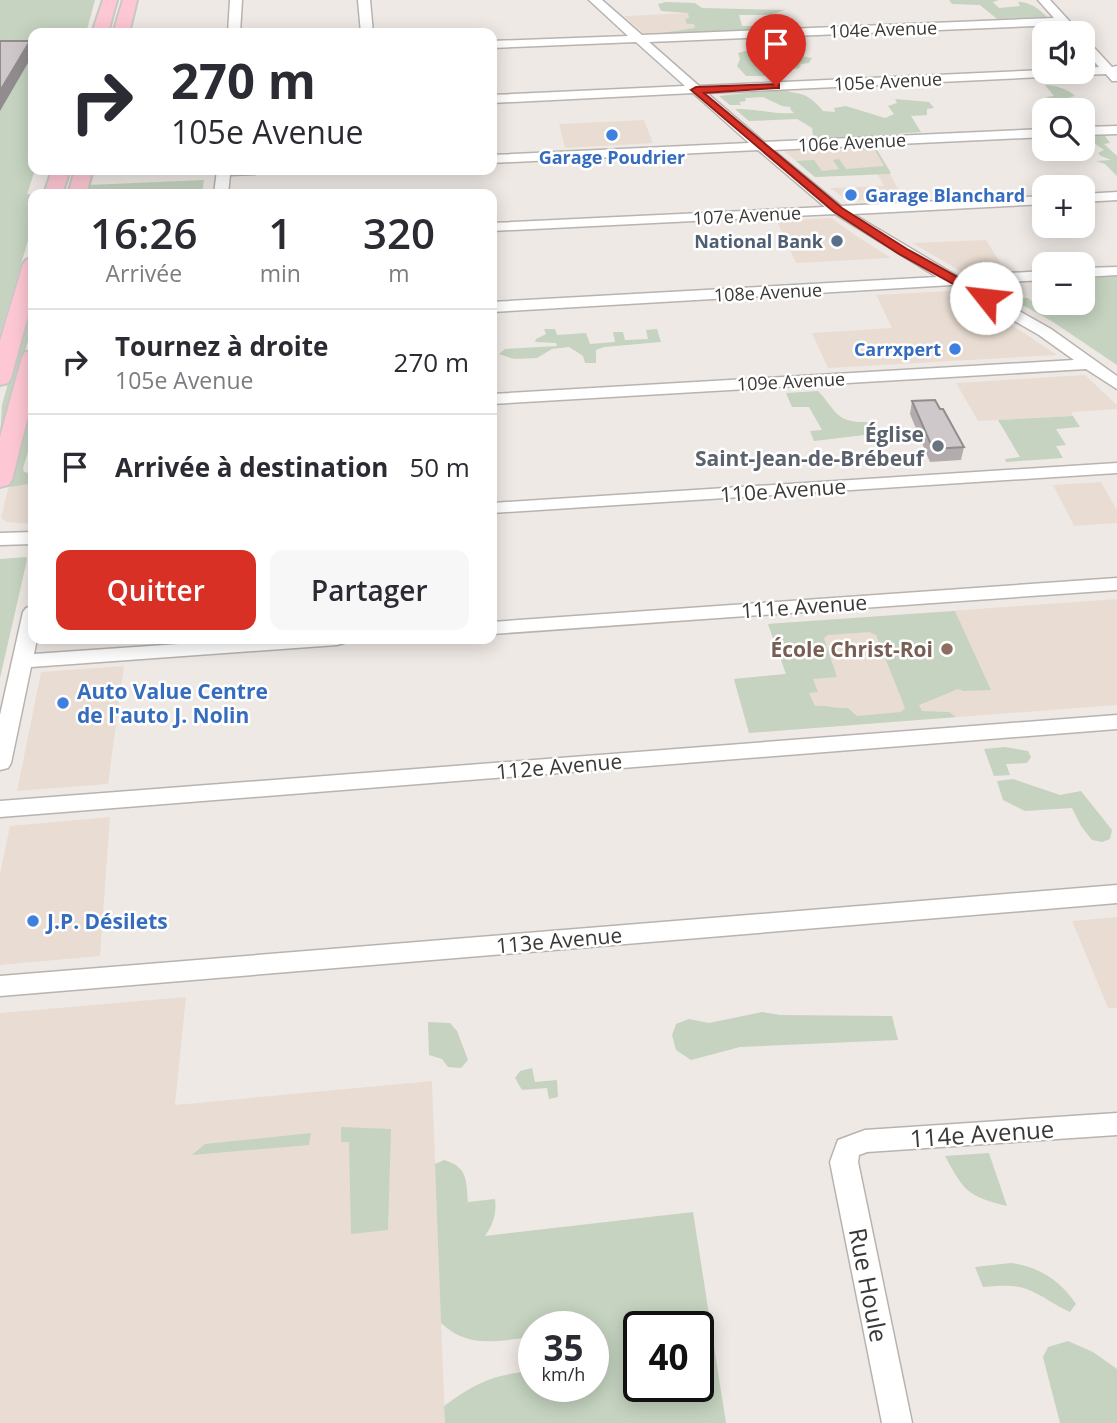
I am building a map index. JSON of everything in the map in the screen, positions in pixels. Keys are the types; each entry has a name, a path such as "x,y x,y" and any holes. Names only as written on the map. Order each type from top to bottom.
{"main road":[{"path":"102,28 110,0"},
{"path":"122,28 130,0"},
{"path":"0,378 28,281"},
{"path":"0,480 28,376"}],"street":[{"path":"234,28 236,0"},
{"path":"364,0 367,28"},
{"path":"595,0 760,146 838,210 1038,327 1117,384"},
{"path":"1044,0 1064,21"},
{"name":"104e Avenue","path":"497,45 1032,22"},
{"path":"1095,54 1114,73"},
{"name":"105e Avenue","path":"497,99 1114,73"},
{"path":"1095,131 1117,130"},
{"name":"106e Avenue","path":"497,159 1032,134"},
{"path":"1095,197 1117,196"},
{"name":"107e Avenue","path":"497,227 1032,201"},
{"path":"1095,272 1117,271"},
{"name":"108e Avenue","path":"497,307 1032,276"},
{"name":"109e Avenue","path":"497,398 1091,363"},
{"name":"110e Avenue","path":"497,508 1117,468"},
{"path":"0,539 28,538"},
{"name":"111e Avenue","path":"497,628 1117,584"},
{"path":"0,763 28,636"},
{"path":"23,661 266,644"},
{"name":"112e Avenue","path":"0,808 1117,722"},
{"name":"113e Avenue","path":"0,986 1117,894"},
{"name":"114e Avenue","path":"848,1148 865,1141 1117,1125"},
{"name":"Rue Houle","path":"848,1148 844,1161 897,1423"}],"shaded area":[{"path":"711,12 718,33 646,35 624,16"},
{"path":"644,120 653,143 565,148 559,124"},
{"path":"874,145 903,198 848,201 830,188 884,186 877,173 815,177 783,150"},
{"path":"831,218 891,258 796,263 777,221"},
{"path":"986,240 1006,272 966,274 912,243"},
{"path":"951,291 1057,355 828,368 812,333 892,328 876,295"},
{"path":"1085,375 1117,405 1117,409 1071,412 1073,416 978,421 956,383"},
{"path":"28,479 28,524 6,522 1,518 10,481"},
{"path":"1101,482 1117,510 1117,523 1074,526 1053,485"},
{"name":"École Christ-Roi","path":"1117,599 1117,705 749,733 734,679 786,674 768,624"},
{"path":"124,666 108,784 17,791 41,672"},
{"path":"110,817 100,956 0,965 0,874 10,826"},
{"path":"1117,917 1117,1008 1108,1008 1072,921"},
{"path":"186,997 175,1105 432,1081 445,1423 0,1423 0,1013"}],"green space":[{"path":"0,0 95,0 87,28 28,28 28,175 33,175 27,194 28,241 0,334"},
{"path":"949,0 999,0 993,2 999,8 1020,6 1018,2 1023,2 1034,6 1047,17 997,19 980,5 952,4"},
{"path":"695,3 702,8 785,10 770,15 739,15 742,26 754,26 757,31 649,35 695,28 694,24 687,24 685,19 689,18 688,13 661,11 658,4"},
{"path":"765,51 765,56 773,58 784,53 812,58 809,63 801,64 799,68 794,69 784,63 766,68 767,76 746,76 737,66 740,59 738,53"},
{"path":"1045,85 1061,88 1075,96 1046,97 1054,96"},
{"path":"779,89 807,97 823,111 835,112 834,108 846,106 885,118 894,114 888,106 897,103 895,99 929,102 934,108 927,109 927,115 911,116 921,132 817,140 813,136 812,128 797,119 749,121 735,109 794,113 791,107 763,97 745,98 746,101 739,102 741,105 730,105 719,96"},
{"path":"1095,136 1105,136 1110,143 1104,144 1117,156 1117,176 1105,164 1096,161 1111,160 1098,153 1104,150 1095,144"},
{"path":"874,145 891,173 815,177 796,161 814,160 822,171 839,169 833,160 839,159 846,169 884,166 875,150 859,150 855,146"},
{"path":"204,180 203,189 87,189 88,185"},
{"path":"1117,276 1117,365 1041,315 1095,315 1095,277"},
{"path":"1028,298 1032,302 1032,310 1012,299"},
{"path":"28,311 28,341 0,439 2,405"},
{"path":"544,329 555,329 557,335 586,333 590,344 615,342 613,332 623,332 625,340 648,339 646,330 657,329 661,342 604,347 596,350 596,363 585,363 583,356 569,347 552,349 537,358 514,359 499,354 505,349 557,346 556,343 535,342 546,334"},
{"path":"818,391 842,418 867,422 873,434 814,441 810,431 822,430 809,407 792,407 786,393"},
{"path":"28,412 28,452 23,468 24,472 28,473 28,484 9,486"},
{"path":"1073,416 1080,427 1056,429 1066,445 1056,446 1063,458 1006,462 1005,459 1020,457 998,420"},
{"path":"26,557 27,560 0,678 0,559"},
{"path":"955,611 991,690 958,689 919,705 922,711 949,712 956,717 749,733 734,679 786,674 768,624","holes":["869,632 876,635 905,708 901,712 857,716 848,708 815,706 809,693 818,692 813,679 837,677 824,638 828,635"]},
{"path":"1005,747 1028,751 1031,757 1027,763 1006,764 1010,775 994,776 984,749"},
{"path":"1013,779 1060,795 1081,791 1112,830 1110,839 1102,842 1092,840 1072,808 1025,811 1003,800 997,781"},
{"path":"762,1012 780,1015 892,1016 898,1040 740,1047 691,1060 676,1050 672,1035 676,1024 689,1019 709,1023"},
{"path":"428,1022 450,1023 457,1031 468,1060 461,1068 448,1067 442,1059 429,1055"},
{"path":"532,1068 535,1082 557,1080 558,1097 549,1099 547,1088 522,1090 515,1078 520,1071"},
{"path":"341,1127 391,1129 388,1230 351,1234 349,1142 341,1142"},
{"path":"311,1133 309,1145 192,1155 205,1144"},
{"path":"989,1153 1007,1206 983,1199 968,1190 962,1185 945,1156"},
{"path":"444,1160 458,1166 462,1171 468,1202 495,1199 494,1219 485,1236 693,1212 708,1311 623,1311 623,1402 714,1402 714,1346 726,1423 445,1423 444,1406 476,1385 508,1374 518,1373 518,1402 609,1402 609,1311 518,1311 518,1339 496,1341 463,1337 441,1323 435,1164"},
{"path":"1011,1263 1048,1276 1063,1288 1076,1304 1070,1312 1024,1288 983,1287 975,1267"},
{"path":"1068,1341 1093,1352 1117,1369 1117,1423 1060,1423 1043,1357 1048,1347"}],"building":[{"path":"0,41 28,41 28,44 0,91"},
{"path":"935,400 964,447 933,449 912,401"}],"place":[{"name":"Garage Poudrier","path":"612,135"},
{"name":"Garage Blanchard","path":"851,195"},
{"name":"National Bank","path":"837,241"},
{"name":"Carrxpert","path":"955,349"},
{"name":"Église Saint-Jean-de-Brébeuf","path":"938,446"},
{"name":"École Christ-Roi","path":"947,649"},
{"name":"Auto Value Centre de l'auto J. Nolin","path":"63,703"},
{"name":"J.P. Désilets","path":"33,921"}],"route":[{"path":"776,86 696,90 786,169 838,210 986,298"}]}
